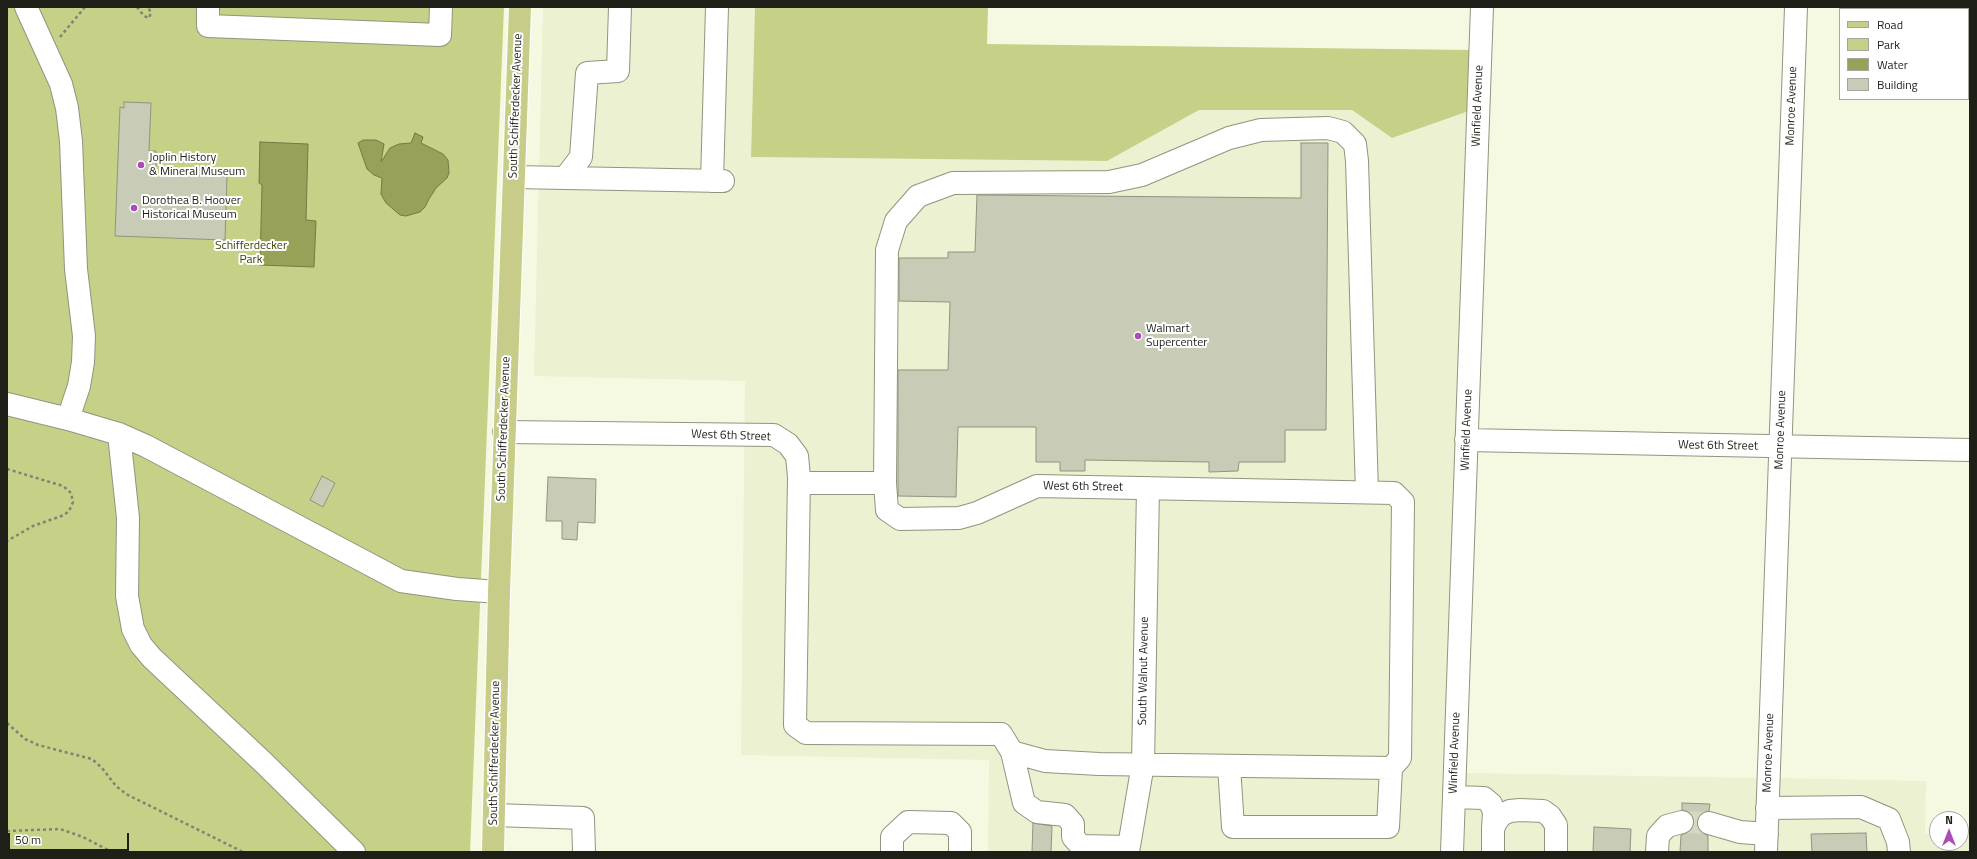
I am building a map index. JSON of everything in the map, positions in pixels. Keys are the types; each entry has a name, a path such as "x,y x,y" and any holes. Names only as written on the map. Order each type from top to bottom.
{"main road":[{"name":"South Schifferdecker Avenue","path":"493,852 504,432 520,7"}],"street":[{"path":"26,7 62,84 71,141 76,269 84,336 83,362 79,386 68,419"},
{"path":"208,7 208,26 440,35 440,7"},
{"path":"565,178 581,157 586,73 618,71 620,7"},
{"path":"514,177 717,181 717,7"},
{"name":"Winfield Avenue","path":"1452,852 1482,7"},
{"name":"Monroe Avenue","path":"1766,843 1796,7"},
{"path":"800,483 885,483 887,250 896,221 918,196 953,183 1109,182 1142,174 1229,138 1261,130 1328,128 1343,132 1355,144 1357,161 1367,492"},
{"path":"7,404 68,419 119,434 146,446 401,581 457,589 499,592"},
{"name":"West 6th Street","path":"504,432 774,435 788,444 797,456 800,483 795,725 806,734 1001,734 1012,752"},
{"path":"119,434 128,518 127,596 133,629 141,645 152,658 265,764 354,852"},
{"name":"West 6th Street","path":"1466,440 1780,448 1970,450"},
{"name":"West 6th Street","path":"885,483 887,510 900,519 959,518 977,513 1037,486 1394,492 1403,502 1400,758 1391,768"},
{"name":"South Walnut Avenue","path":"1128,849 1143,764 1148,488"},
{"path":"1128,849 1081,846 1073,837 1073,824 1065,814 1037,812 1024,803 1012,752 1045,761 1229,766 1391,768 1388,827 1233,827 1229,766"},
{"path":"1454,797 1484,798 1491,804 1494,812 1493,852"},
{"path":"1767,808 1861,807 1889,819 1898,842 1899,852"},
{"path":"1493,829 1501,815 1510,811 1543,811 1550,816 1556,825 1556,852"},
{"path":"494,814 583,818 584,852"},
{"path":"892,852 892,837 908,822 951,823 960,832 960,846"},
{"path":"1657,852 1658,836 1667,826 1682,822"},
{"path":"1709,823 1740,832 1766,843"},
{"path":"900,852 900,844 914,830 946,830 960,846"}],"path":[{"path":"48,52 85,7"},
{"path":"138,7 144,16 149,18 151,14 148,7"},
{"path":"7,469 63,486 71,493 73,502 69,511 64,515 33,526 7,541"},
{"path":"7,723 25,739 38,745 92,758 116,786 126,794 243,852"},
{"path":"7,831 60,828 84,837 112,852"}],"shaded area":[{"path":"543,7 755,7 751,157 1107,161 1199,110 1352,110 1392,138 1469,111 1443,852 988,852 989,760 741,755 745,381 534,376"},
{"path":"1466,773 1758,778 1755,852 1464,852"},
{"path":"1779,778 1926,781 1925,833 1929,833 1929,851 1969,851 1970,835 1970,852 1777,852"}],"green space":[{"name":"Schifferdecker Park","path":"7,7 504,7 470,852 7,852"},
{"path":"755,7 988,7 987,44 1471,50 1469,111 1392,138 1352,110 1199,110 1107,161 751,157"}],"water":[{"path":"415,133 423,137 421,143 443,154 448,160 449,173 447,178 436,188 425,207 420,212 406,216 400,215 386,203 381,194 382,178 374,175 367,169 358,143 363,140 376,140 384,144 381,162 390,148 399,144 411,143"},
{"path":"260,142 308,144 306,220 316,221 314,267 260,265 262,185 259,183"}],"building":[{"name":"Joplin History & Mineral Museum","path":"124,102 151,103 149,151 156,151 156,173 227,176 225,240 115,236 120,107 124,108"},
{"name":"Walmart Supercenter","path":"1301,143 1328,143 1326,430 1285,430 1285,462 1239,462 1238,471 1209,472 1209,462 1085,460 1085,471 1060,471 1060,462 1036,462 1036,427 958,427 956,497 898,496 898,370 948,370 950,302 899,301 899,258 948,258 948,252 975,252 977,195 1301,198"},
{"path":"322,476 335,483 323,507 310,500"},
{"path":"548,477 596,479 595,523 578,522 577,540 562,539 562,521 546,521"},
{"path":"1682,803 1710,804 1709,811 1701,814 1697,820 1697,826 1700,831 1708,836 1708,852 1680,852 1681,835 1691,831 1694,825 1694,819 1691,813 1682,810"},
{"path":"1033,823 1052,826 1051,852 1032,852"},
{"path":"1594,827 1631,829 1630,852 1593,852"},
{"path":"1866,833 1867,852 1812,852 1811,834"}],"tunnel":[{"path":"1682,822 1709,823"}],"place":[{"name":"Joplin History & Mineral Museum","path":"141,165"},
{"name":"Dorothea B. Hoover Historical Museum","path":"134,208"},
{"name":"Walmart Supercenter","path":"1138,336"}]}
